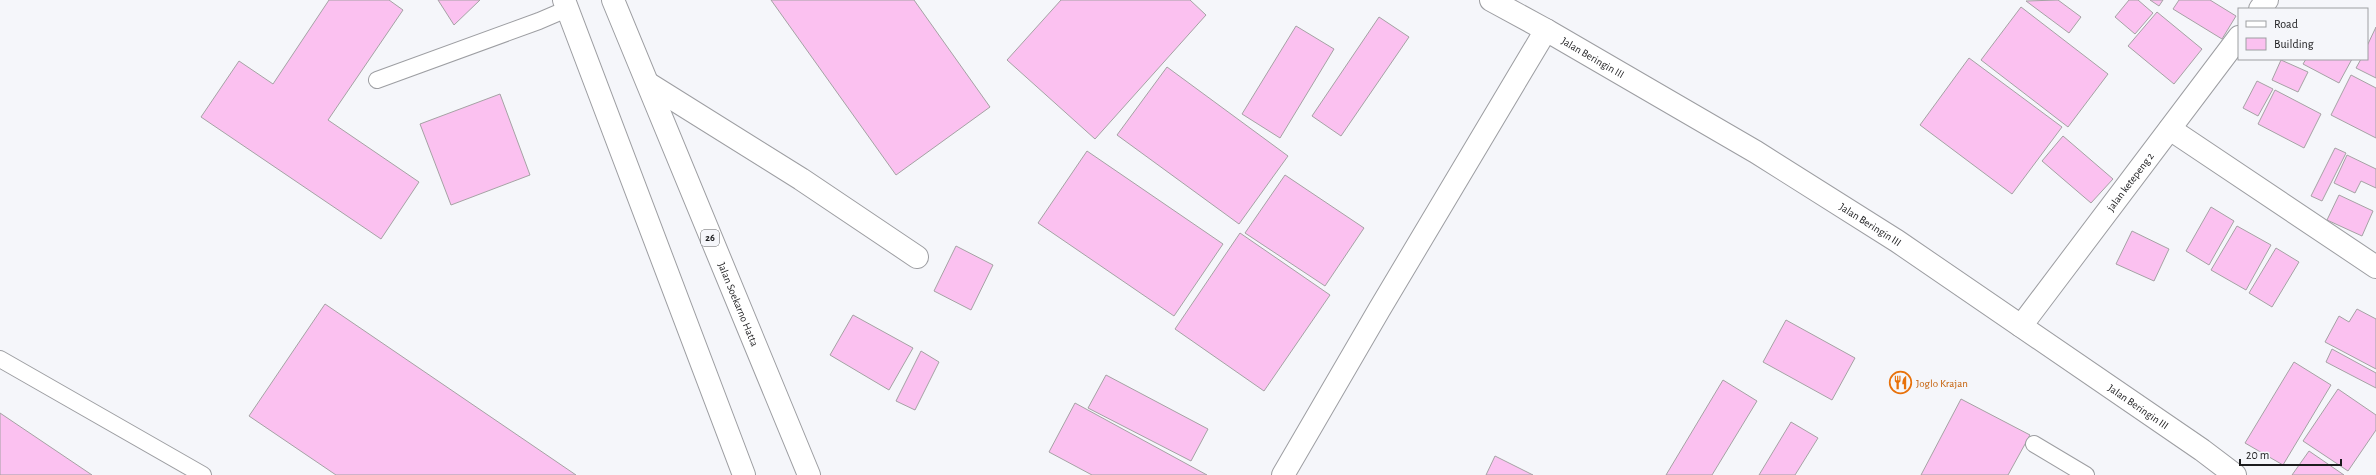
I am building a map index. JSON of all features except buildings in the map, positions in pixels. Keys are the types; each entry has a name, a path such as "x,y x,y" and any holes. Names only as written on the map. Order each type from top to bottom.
{"main road":[{"name":"Jalan Soekarno Hatta","path":"613,0 649,84 690,188 809,475"},
{"name":"Jalan Beringin III","path":"1491,0 1546,30 1762,157 1897,241 2202,450 2235,475"},
{"path":"2261,8 2267,0"},
{"path":"565,4 744,475"},
{"path":"1283,475 1379,310 1546,30"},
{"name":"jalan ketepeng 2","path":"2021,326 2238,38"},
{"path":"649,84 801,179 917,257"},
{"path":"2170,129 2376,267"}],"lane":[{"path":"377,80 539,21 565,4"},
{"path":"0,359 203,475"},
{"path":"2034,444 2086,475"}],"place":[{"name":"Joglo Krajan","path":"1901,383"}]}
